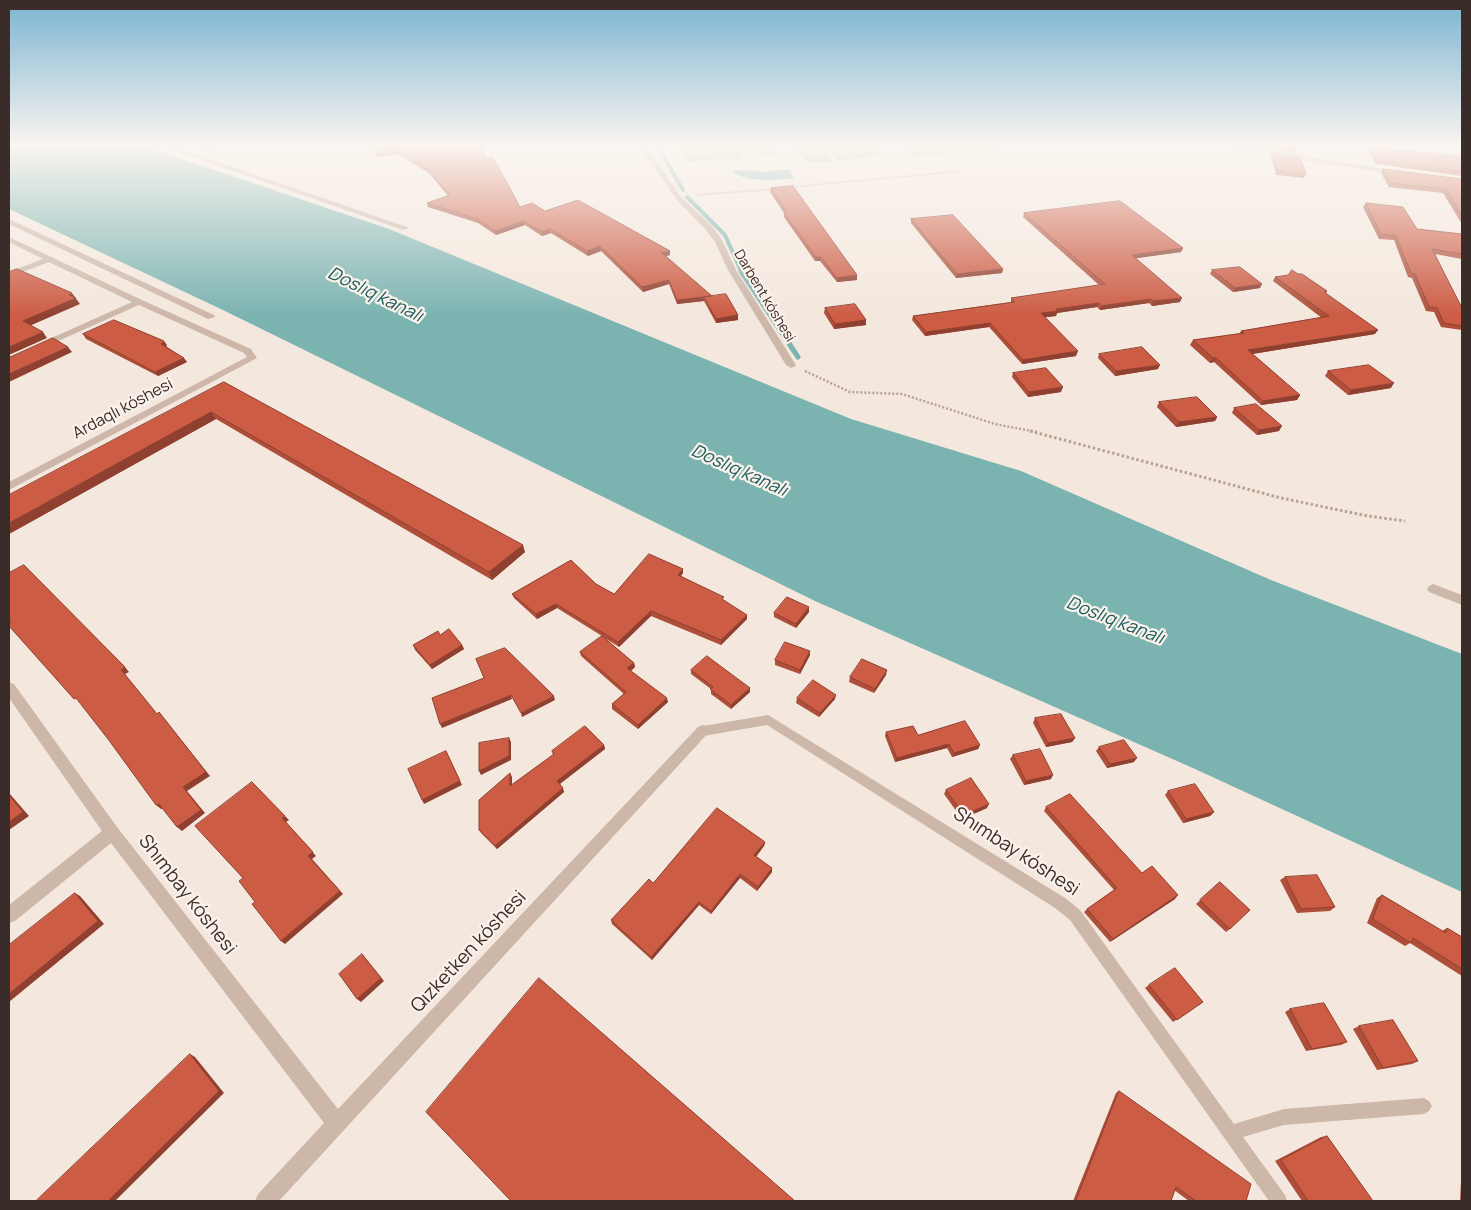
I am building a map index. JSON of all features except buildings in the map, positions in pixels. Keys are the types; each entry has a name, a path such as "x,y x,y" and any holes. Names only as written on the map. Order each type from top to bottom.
{"street":[{"path":"331,202 406,228"},
{"name":"Darbent kóshesi","path":"684,202 709,228 719,242 732,270 791,364"},
{"path":"9,221 211,317"},
{"path":"9,239 139,302"},
{"path":"9,275 49,259"},
{"path":"9,360 139,302"},
{"name":"Ardaqlı kóshesi","path":"9,486 252,358 248,351 139,302"},
{"path":"1433,589 1462,600"},
{"name":"Shımbay kóshesi","path":"9,688 112,832 337,1124"},
{"name":"Qızketken kóshesi","path":"265,1201 703,731"},
{"path":"9,915 112,832"}],"lane":[{"name":"Shımbay kóshesi","path":"703,731 768,720 1075,915 1279,1201"},
{"path":"1230,1133 1284,1117 1424,1106"}],"path":[{"path":"791,364 850,392 902,394 995,424 1043,433 1280,498 1368,516 1405,521"}],"water":[{"name":"Doslıq kanalı","path":"9,202 310,202 389,229 851,419 1021,471 1271,580 1462,654 1462,892 1195,769 815,601 225,311 9,209"}],"waterway":[{"path":"692,202 725,235 741,271"},
{"path":"741,271 798,357"}]}
